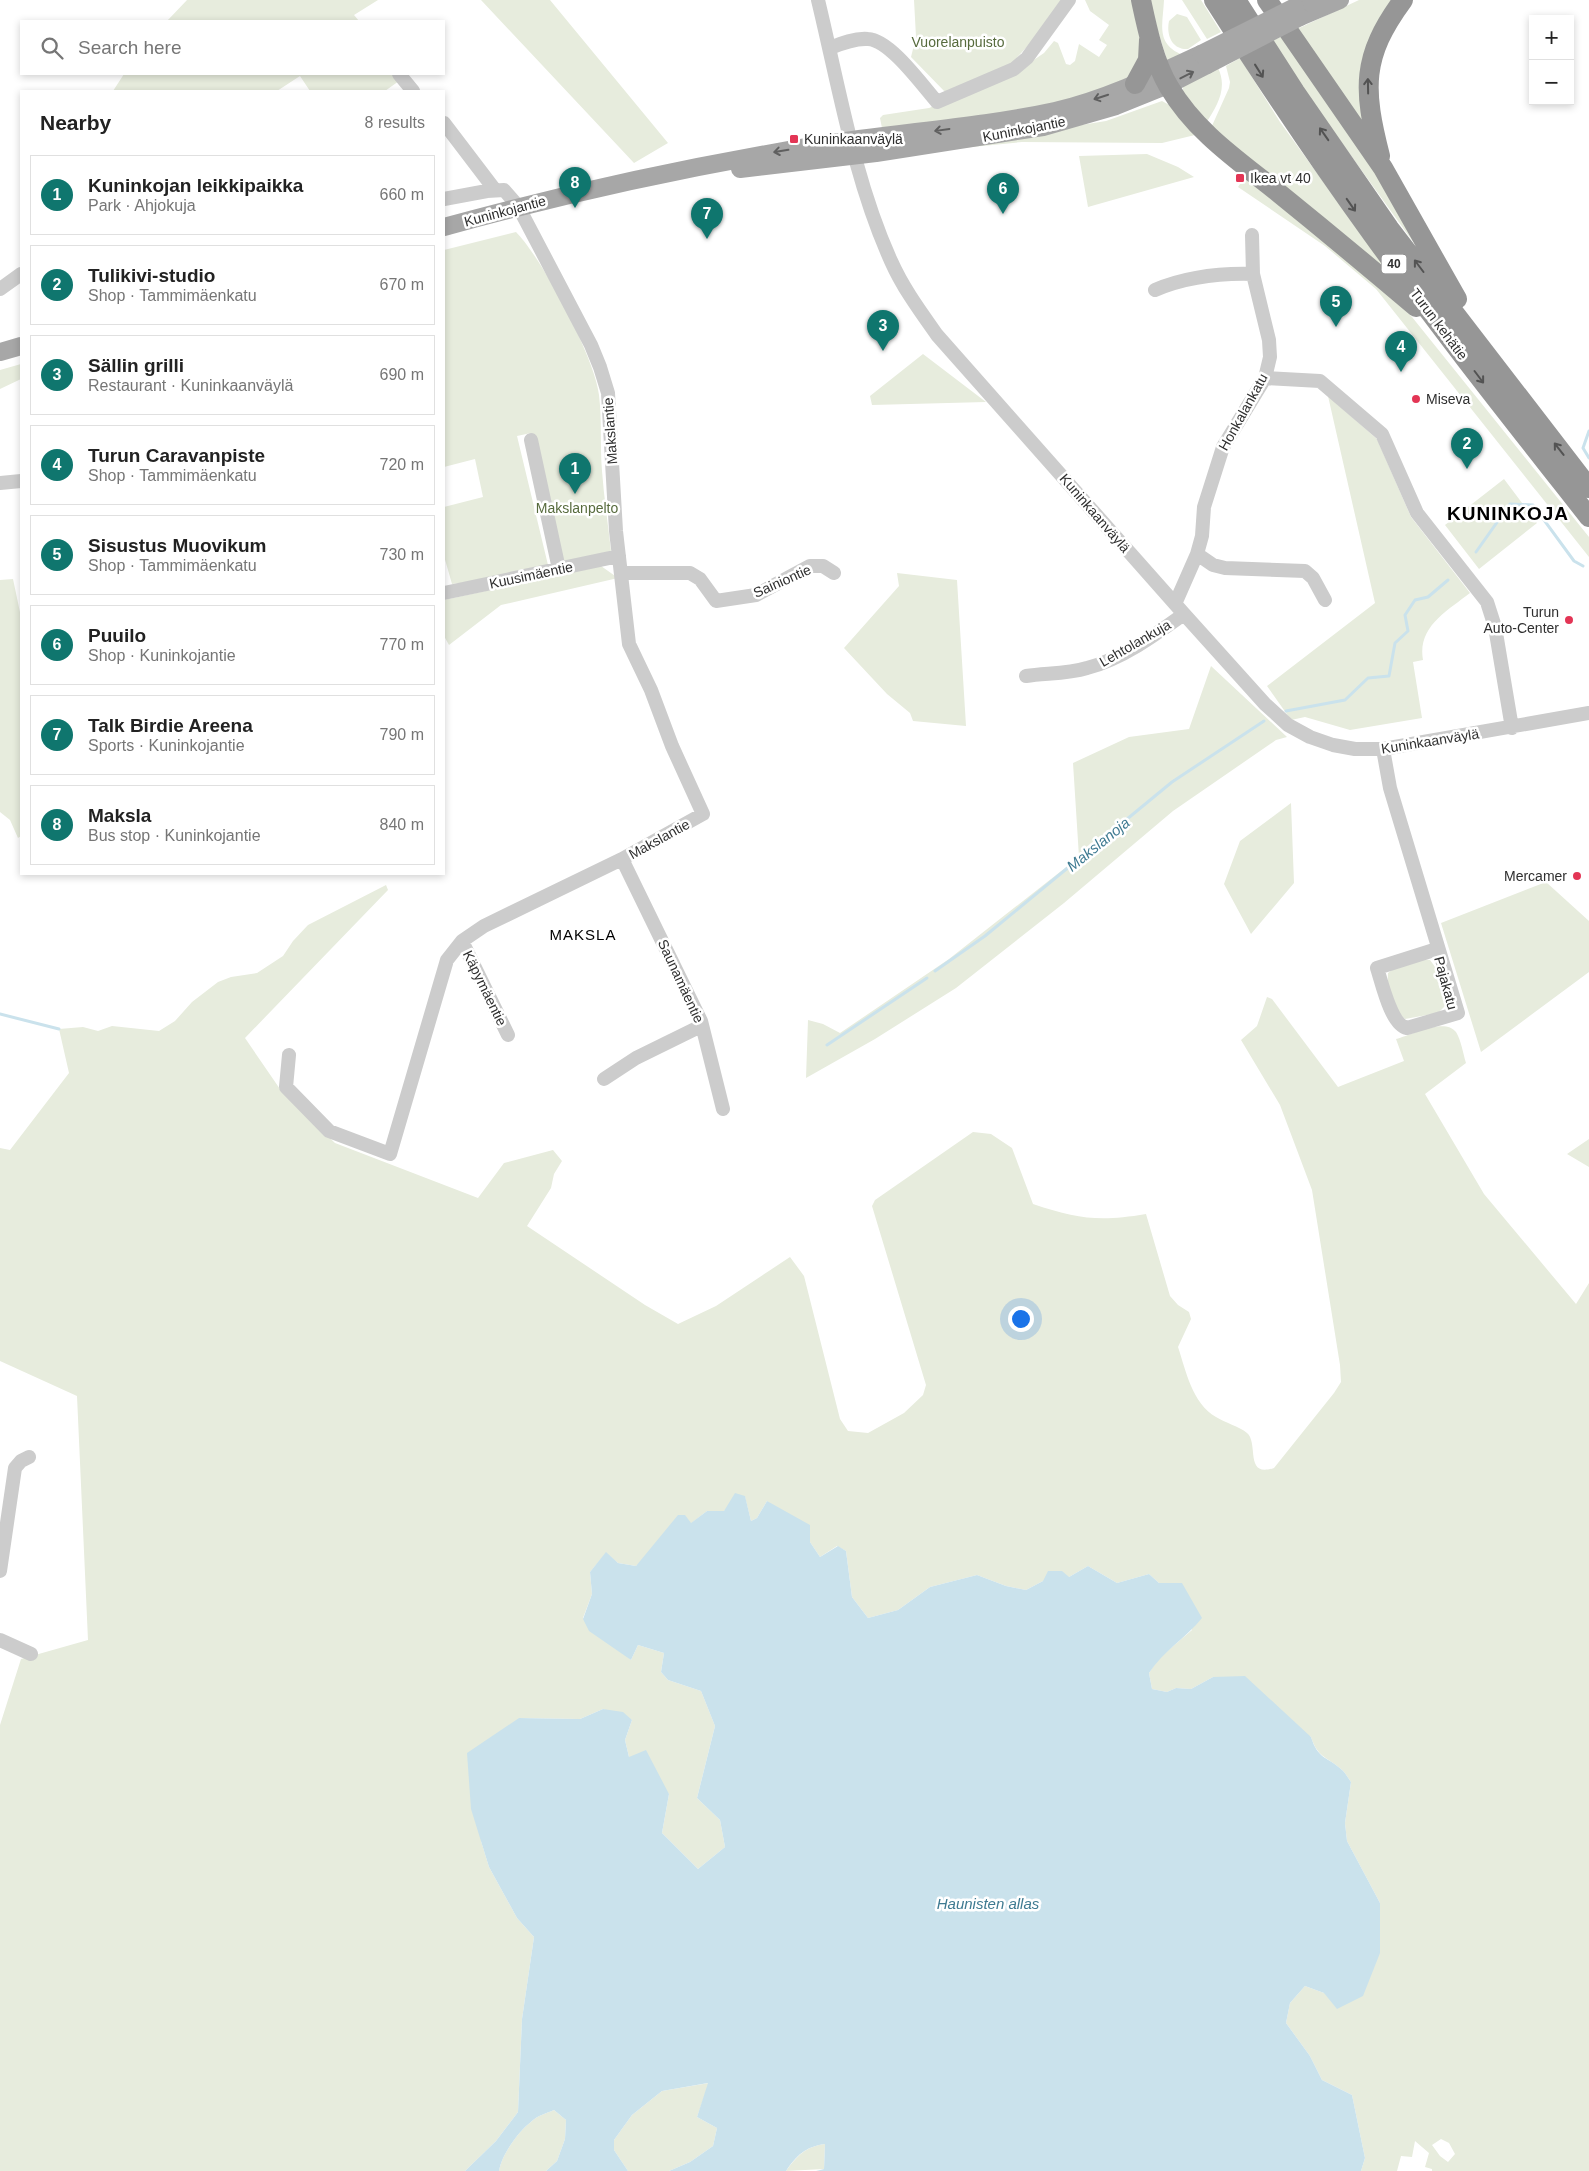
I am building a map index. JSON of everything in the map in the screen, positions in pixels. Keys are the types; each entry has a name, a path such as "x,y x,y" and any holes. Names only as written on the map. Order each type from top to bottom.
{"highway":[{"path":"1141,0 1149,35 1165,79 1194,121 1216,144 1332,235 1446,332"},
{"name":"Turun kehätie","path":"1214,0 1310,148 1446,332 1589,517"},
{"name":"Turun kehätie","path":"1236,0 1294,92 1379,212 1589,488"},
{"path":"1267,0 1383,168 1491,360"},
{"path":"1383,168 1369,104 1368,76 1379,38 1403,0"},
{"path":"1135,84 1148,60 1149,35"}],"main road":[{"name":"Kuninkojantie","path":"445,227 518,206 715,162 1043,127 1116,106 1301,8 1340,0"},
{"name":"Kuninkojantie","path":"854,148 936,130 1033,115 1074,106 1135,84 1165,79"},
{"path":"0,352 20,346"}],"street":[{"name":"Kuninkaanväylä","path":"818,0 854,148 871,208 891,260 909,296 937,335 1179,609 1266,704 1288,725 1310,737 1327,743 1355,749 1383,749 1589,714"},
{"path":"830,48 859,39 877,41 901,61 937,102 1014,69 1027,58 1069,0"},
{"path":"400,75 412,90"},
{"path":"445,124 496,190"},
{"path":"445,199 504,190 518,206"},
{"name":"Makslantie","path":"289,1055 286,1087 329,1131 390,1154 447,960 462,941 484,926 622,859 703,814 672,746 651,690 629,644 619,556 608,393 591,345 518,206"},
{"name":"Honkalankatu","path":"1179,609 1202,536 1204,506 1222,447 1249,408 1265,378 1270,357 1269,340 1253,274 1252,235"},
{"path":"1154,290 1176,281 1232,273 1253,274"},
{"path":"0,288 20,275"},
{"path":"1265,378 1320,381 1382,434 1417,513 1487,602 1496,627 1512,728"},
{"path":"531,440 559,569"},
{"path":"0,483 20,481"},
{"path":"1197,554 1212,565 1225,568 1305,571 1313,578 1325,600"},
{"name":"Kuusimäentie","path":"445,591 619,556"},
{"name":"Sainiontie","path":"621,573 690,574 700,579 716,601 756,595 810,566 823,566 834,573"},
{"name":"Lehtolankuja","path":"1026,676 1068,672 1104,663 1166,627 1179,609"},
{"name":"Pajakatu","path":"1383,749 1390,788 1425,900 1437,949 1458,1013 1407,1028 1402,1027 1396,1020 1377,968 1437,949"},
{"name":"Saunamäentie","path":"622,859 701,1021 723,1109"},
{"name":"Käpymäentie","path":"462,941 508,1035"},
{"path":"604,1079 636,1058 697,1028 701,1021"},
{"path":"0,1571 15,1468 21,1461 29,1457"},
{"path":"0,1640 31,1654"}],"green space":[{"path":"187,0 378,0 354,15 358,20 168,20"},
{"path":"481,0 550,0 668,143 634,163"},
{"name":"Vuorelanpuisto","path":"914,0 1063,0 1036,37 1011,64 946,93 911,57 916,37"},
{"path":"1085,0 1135,0 1141,34 1141,54 1138,64 1122,82 1038,110 882,128 880,118 883,115 929,108 1013,74 1044,53 1054,41 1058,43 1066,64 1070,65 1075,61 1079,44 1099,57 1107,45 1099,40 1109,25 1090,11"},
{"path":"1148,0 1164,0 1162,25 1164,39 1168,45 1183,55 1168,63"},
{"path":"1182,0 1201,0 1221,32 1207,39"},
{"path":"1359,0 1395,0 1374,32 1368,134 1295,30"},
{"path":"1177,14 1187,17 1201,40 1188,49 1178,47 1171,41 1169,36 1169,21"},
{"path":"1285,35 1378,175 1429,264 1321,114 1272,41"},
{"path":"1240,58 1280,122 1393,278 1211,128 1229,88 1230,82 1226,66"},
{"path":"1218,68 1222,83 1220,97 1206,123 1183,92 1183,86"},
{"path":"123,75 406,76 386,90 309,90 300,76 279,90 114,90"},
{"path":"1162,101 1173,107 1195,135 1162,143 1022,142 962,148 1106,121"},
{"path":"1147,154 1178,167 1194,177 1088,207 1079,156"},
{"path":"1244,178 1381,285 1412,317 1589,537 1589,557 1376,289 1325,246 1238,187"},
{"name":"Makslanpelto","path":"516,232 527,245 553,285 578,334 595,378 599,395 602,471 611,551 563,563 531,433 517,436 548,565 477,581 452,584 445,560 445,507 483,497 475,459 445,467 445,250"},
{"path":"923,354 986,402 872,405 870,396"},
{"path":"20,364 20,379 0,389 0,370"},
{"path":"1328,396 1377,439 1411,517 1470,593 1443,613 1429,629 1422,648 1423,660 1413,662 1422,718 1350,730 1305,717 1291,720 1267,686 1375,603"},
{"path":"1504,479 1537,523 1479,569 1445,525"},
{"path":"601,566 618,578 501,605 449,645 445,638 445,600"},
{"path":"897,573 957,580 966,726 913,721 910,713 887,694 844,648 899,586"},
{"path":"13,579 20,612 20,837 18,838 10,820 0,812 0,580"},
{"path":"1211,666 1287,737 1276,740 1173,811 1064,903 956,988 875,1039 806,1078 808,1020 823,1024 840,1033 949,959 1079,857 1073,763 1129,737 1189,729"},
{"path":"1291,803 1294,883 1251,934 1224,884 1240,841"},
{"path":"1546,882 1589,921 1589,972 1481,1052 1441,923"},
{"path":"386,885 388,890 245,1038 282,1092 335,1143 478,1198 504,1163 553,1150 562,1161 554,1174 551,1188 527,1226 645,1305 678,1324 716,1306 790,1257 804,1276 840,1419 848,1431 868,1433 904,1413 923,1395 926,1385 872,1206 875,1200 973,1132 991,1134 1012,1148 1033,1204 1089,1218 1115,1218 1146,1214 1170,1296 1178,1305 1189,1312 1191,1319 1178,1347 1191,1386 1201,1404 1208,1411 1247,1433 1252,1444 1255,1464 1259,1468 1265,1470 1274,1468 1334,1393 1341,1382 1340,1365 1312,1190 1280,1105 1241,1040 1257,1026 1267,997 1272,999 1338,1087 1404,1061 1396,1039 1428,1028 1444,1026 1456,1032 1466,1063 1425,1094 1484,1194 1576,1304 1589,1283 1589,2171 1432,2171 1432,2169 1425,2167 1429,2153 1415,2141 1412,2157 1401,2156 1397,2171 1361,2171 1365,2158 1352,2095 1322,2080 1310,2056 1286,2023 1290,2003 1305,1986 1324,1993 1380,1903 1347,1841 1345,1823 1351,1782 1342,1770 1320,1753 1311,1737 1213,1677 1191,1689 1176,1688 1167,1692 1152,1689 1149,1673 1158,1659 1192,1630 1159,1583 1149,1574 1117,1583 1088,1566 1069,1577 1043,1581 1026,1590 1006,1586 977,1575 930,1587 898,1610 868,1618 852,1597 846,1551 837,1546 820,1557 810,1542 767,1501 757,1518 751,1521 745,1497 724,1511 707,1511 636,1566 618,1563 606,1553 590,1572 592,1594 583,1618 631,1660 638,1645 664,1653 661,1672 668,1680 701,1691 715,1726 697,1798 720,1820 725,1847 698,1869 662,1833 669,1794 629,1757 625,1740 632,1720 603,1709 580,1719 519,1718 481,1841 489,1867 517,1918 534,1937 522,2019 518,2112 496,2141 465,2171 0,2171 0,1725 21,1659 88,1640 77,1396 0,1361 0,1148 10,1150 69,1073 59,1029 83,1027 98,1031 112,1026 159,1031 175,1021 192,1002 218,982 231,977 257,973 283,956 293,941 308,925","holes":["1441,2139 1449,2143 1455,2154 1448,2162 1440,2156 1432,2145"]},
{"path":"1418,959 1430,960 1434,965 1441,981 1446,1005 1438,1013 1405,1019 1393,1004 1388,986 1388,973 1397,966"},
{"path":"1589,1139 1589,1167 1567,1154"},
{"path":"709,2083 697,2117 717,2128 713,2146 690,2162 669,2171 628,2171 614,2150 614,2140 632,2115 662,2091"},
{"path":"554,2110 566,2120 565,2139 557,2161 546,2171 499,2171 507,2151 521,2131 537,2118"},
{"path":"825,2144 824,2169 786,2171 802,2153 812,2147"}],"water":[{"name":"Haunisten allas","path":"735,1493 745,1496 751,1521 757,1518 767,1501 810,1525 810,1542 820,1557 838,1546 846,1551 852,1597 868,1618 898,1610 930,1587 977,1575 1006,1586 1026,1590 1043,1581 1048,1571 1062,1571 1069,1577 1088,1566 1117,1583 1149,1574 1159,1583 1182,1583 1202,1618 1161,1658 1149,1673 1152,1689 1167,1692 1176,1688 1191,1689 1213,1677 1245,1676 1311,1737 1320,1753 1342,1770 1351,1782 1345,1823 1347,1841 1380,1903 1380,1953 1363,1996 1337,2009 1324,1993 1305,1986 1290,2003 1286,2023 1310,2056 1322,2080 1352,2095 1365,2158 1361,2171 816,2171 824,2169 825,2144 812,2147 802,2153 786,2171 669,2171 690,2162 713,2146 717,2128 697,2117 708,2083 662,2091 632,2115 614,2140 614,2150 628,2171 546,2171 557,2161 565,2139 566,2120 554,2110 537,2118 521,2131 507,2151 499,2171 465,2171 496,2141 518,2112 522,2019 534,1937 517,1918 489,1867 471,1809 467,1753 519,1718 580,1719 603,1709 623,1712 632,1720 625,1740 629,1757 646,1750 669,1794 662,1833 698,1869 725,1847 720,1820 697,1798 715,1726 701,1691 668,1680 661,1672 664,1653 638,1645 631,1660 589,1631 583,1619 592,1594 590,1572 606,1552 618,1563 636,1566 678,1515 685,1515 691,1523 707,1511 724,1511"}],"waterway":[{"name":"Makslanoja","path":"1589,431 1583,448 1589,458"},
{"name":"Makslanoja","path":"1476,552 1510,504 1533,505 1574,561 1583,566"},
{"name":"Makslanoja","path":"1286,711 1345,700 1368,678 1389,676 1395,643 1408,631 1405,615 1415,600 1428,597 1448,580"},
{"name":"Makslanoja","path":"935,971 985,936 1172,782 1264,721"},
{"name":"Makslanoja","path":"827,1045 927,978"},
{"path":"0,1014 59,1029"}],"place":[{"name":"Kuninkaanväylä","path":"794,139"},
{"name":"Ikea vt 40","path":"1240,178"},
{"name":"Maksla","path":"575,208"},
{"name":"Puuilo","path":"1003,214"},
{"name":"Talk Birdie Areena","path":"707,239"},
{"name":"Sisustus Muovikum","path":"1336,327"},
{"name":"Sällin grilli","path":"883,351"},
{"name":"Turun Caravanpiste","path":"1401,372"},
{"name":"Miseva","path":"1416,399"},
{"name":"Tulikivi-studio","path":"1467,469"},
{"name":"Kuninkojan leikkipaikka","path":"575,494"},
{"name":"Turun Auto-Center","path":"1569,620"},
{"name":"Mercamer","path":"1577,876"}],"district":[{"name":"KUNINKOJA","path":"1508,513"},
{"name":"MAKSLA","path":"583,934"}]}
